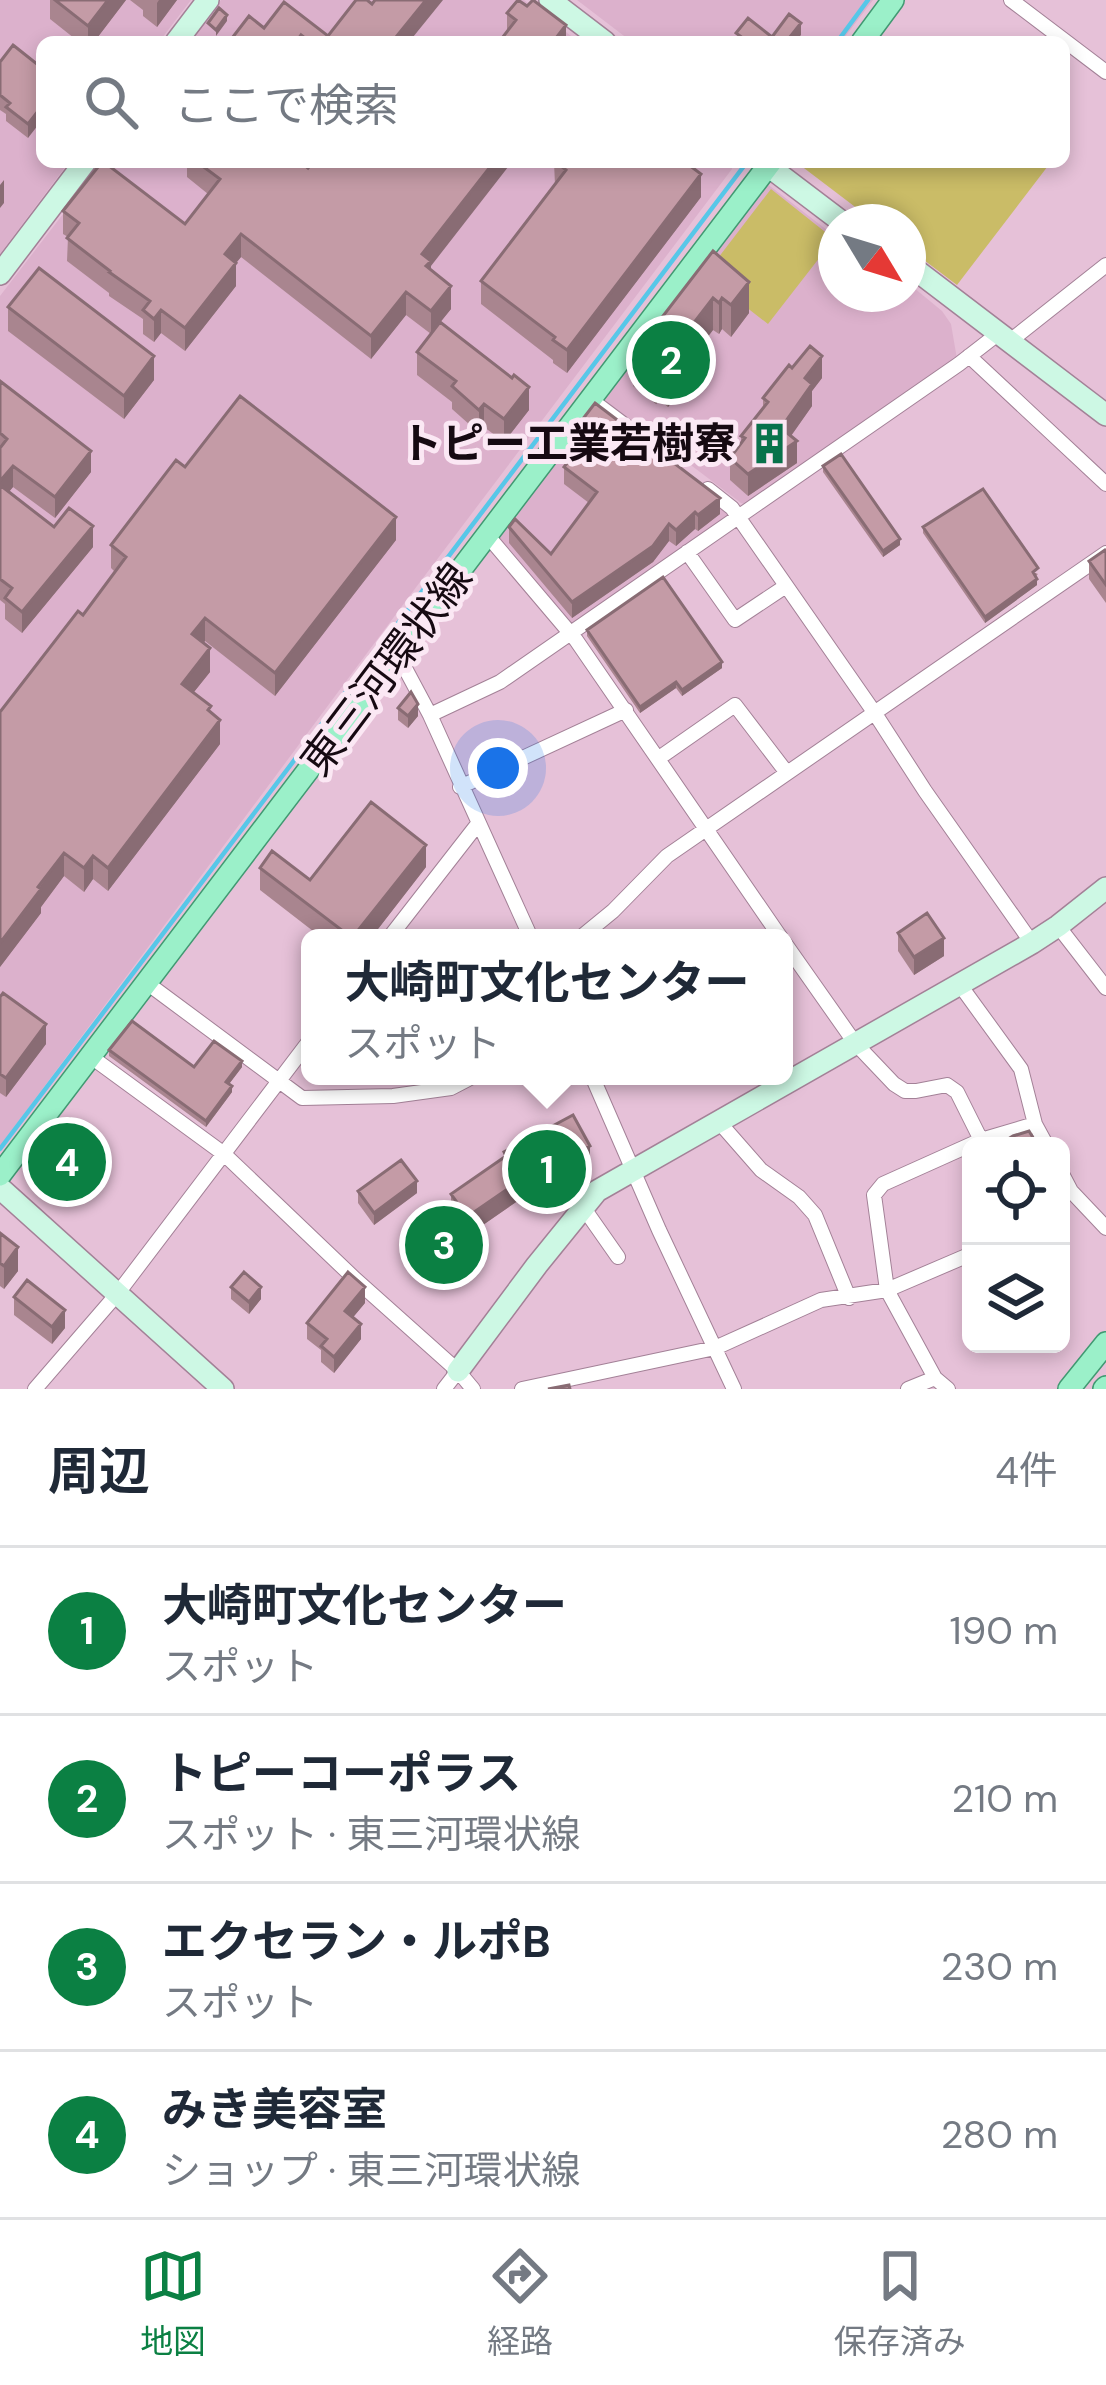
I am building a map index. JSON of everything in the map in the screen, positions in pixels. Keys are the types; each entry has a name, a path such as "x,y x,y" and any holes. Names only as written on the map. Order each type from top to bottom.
{"main road":[{"path":"866,36 893,0"},
{"name":"東三河環状線","path":"0,1175 764,168"},
{"path":"1069,1389 1106,1343"}],"street":[{"path":"181,36 208,0"},
{"path":"550,0 597,36"},
{"path":"1011,0 1059,36"},
{"path":"1070,44 1106,71"},
{"path":"0,274 80,168"},
{"path":"774,168 819,204"},
{"path":"430,716 500,682 1106,265"},
{"path":"926,278 1106,416"},
{"path":"969,356 1106,484"},
{"path":"590,398 679,467"},
{"path":"697,480 738,516 1032,943"},
{"path":"487,535 626,710 775,929"},
{"path":"687,552 735,620 786,586"},
{"path":"591,929 667,856 705,828 1106,553"},
{"path":"398,655 527,929"},
{"path":"658,758 735,705 787,773"},
{"path":"460,787 626,710"},
{"path":"396,929 477,825"},
{"path":"793,1079 1032,943 1106,888"},
{"path":"1058,926 1106,988"},
{"path":"793,954 855,1043 895,1084 905,1091 947,1085 957,1092 980,1137"},
{"path":"147,983 302,1099 393,1096 457,1085"},
{"path":"960,985 1021,1069 1042,1137"},
{"path":"35,1389 118,1293 301,1052"},
{"path":"90,1056 224,1154 451,1380 473,1389"},
{"path":"596,1085 734,1389"},
{"path":"451,1380 597,1191 783,1085"},
{"path":"719,1122 761,1170 800,1197 815,1215 849,1298"},
{"path":"991,1137 1035,1124"},
{"path":"948,1389 935,1378 887,1290 874,1195 883,1184 962,1149"},
{"path":"0,1188 223,1389"},
{"path":"1070,1197 1106,1228"},
{"path":"583,1207 618,1257"},
{"path":"522,1389 715,1348 821,1300 887,1290 962,1258"},
{"path":"908,1389 935,1378"}],"shaded area":[{"path":"0,0 191,0 164,36 36,36 36,168 64,168 0,254"},
{"path":"221,0 524,0 571,36 194,36"},
{"path":"577,0 873,0 846,36 624,36"},
{"path":"98,168 732,168 0,1146 0,296"},
{"path":"804,168 1046,168 957,285 926,262 926,204 851,204"},
{"path":"766,183 818,223 818,312 926,312 926,298 951,324 957,359 747,505 604,395"},
{"path":"771,189 818,226 818,260 768,324 705,275"},
{"path":"592,410 730,515 572,624 565,623 496,536"}],"building":[{"path":"55,0 108,0 88,26"},
{"path":"356,0 372,4 375,0 426,0 397,36 328,36"},
{"path":"518,0 527,6 533,0 566,25 558,36 504,36 516,20 507,13"},
{"path":"284,2 328,36 234,36 249,16 264,28"},
{"path":"219,8 227,15 216,30 208,23"},
{"path":"789,14 801,23 791,36 773,36"},
{"path":"748,18 771,36 736,33"},
{"path":"13,45 36,63 36,114 28,124 6,107 10,103 0,95 0,62"},
{"path":"97,168 112,168 185,224 220,179 205,168 489,168 422,254 431,261 426,266 451,286 431,311 406,292 371,336 241,234 225,254 236,263 185,328 161,310 154,319 143,310 150,301 67,238 79,223 63,211"},
{"path":"693,168 701,174 567,350 481,281 566,170"},
{"path":"713,251 749,282 731,305 713,298 666,359 675,366 668,375 659,368 656,372 633,355"},
{"path":"39,268 154,356 124,396 8,307"},
{"path":"440,322 529,387 504,419 484,404 479,410 452,386 456,381 417,352"},
{"path":"810,346 822,356 805,378 812,384 781,428 797,441 748,474 730,458 768,402 763,398"},
{"path":"0,381 91,451 55,497 13,466 0,481 0,448 7,439 0,433"},
{"path":"240,396 396,517 275,673 205,618 192,634 210,648 182,684 211,706 208,710 220,720 108,868 93,856 84,868 64,853 0,943 0,712 126,557 111,545 176,460 185,467"},
{"path":"595,403 720,498 676,530 669,524 653,546 572,602 509,527 515,519 551,554 597,492 564,467 581,445 569,437"},
{"path":"841,454 900,539 883,551 823,466"},
{"path":"0,485 54,527 69,508 93,526 22,612 5,598 12,588 0,579"},
{"path":"983,489 1038,568 1033,572 1037,579 985,617 923,527"},
{"path":"1106,551 1106,585 1089,561"},
{"path":"663,577 722,662 682,690 676,682 640,707 587,630"},
{"path":"411,692 418,704 408,716 398,708"},
{"path":"371,802 426,845 359,929 340,929 260,868 272,851 310,880"},
{"path":"927,913 944,938 914,957 898,933"},
{"path":"3,993 46,1024 6,1078 0,1074"},
{"path":"132,1021 194,1067 214,1041 242,1061 226,1082 232,1086 206,1121 109,1050"},
{"path":"573,1115 590,1146 519,1181 464,1219 467,1225 436,1247 421,1226 456,1201 451,1194 506,1156 504,1152"},
{"path":"70,1119 86,1131 51,1178 35,1166"},
{"path":"401,1160 417,1181 374,1213 358,1191"},
{"path":"0,1233 18,1247 4,1266 0,1263"},
{"path":"244,1272 261,1287 249,1302 231,1287"},
{"path":"348,1272 365,1287 345,1311 361,1324 334,1357 321,1346 327,1339 307,1323"},
{"path":"27,1280 65,1310 52,1327 14,1297"}],"waterway":[{"path":"841,36 868,0"},
{"path":"0,1149 742,168"}],"place":[{"name":"トピーコーポラス","path":"671,360"},
{"name":"トピー工業若樹寮","path":"770,443"},
{"name":"みき美容室","path":"67,1162"},
{"name":"大崎町文化センター","path":"547,1169"},
{"name":"エクセラン・ルポB","path":"444,1245"}]}
